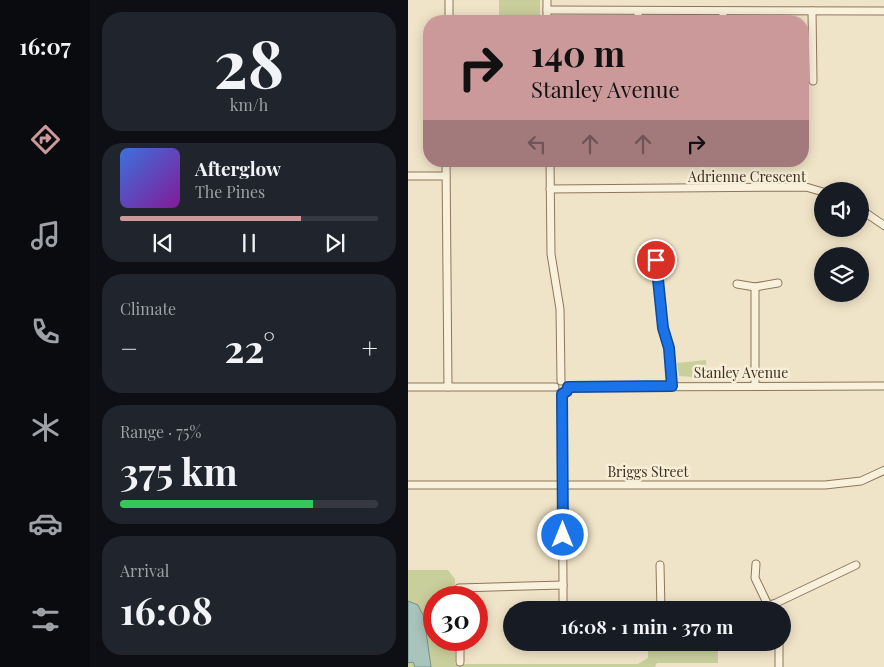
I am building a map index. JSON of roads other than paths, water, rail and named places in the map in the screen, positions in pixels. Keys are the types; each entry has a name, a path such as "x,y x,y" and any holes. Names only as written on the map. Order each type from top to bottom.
{"street":[{"path":"448,15 449,0"},
{"path":"547,0 547,15"},
{"path":"547,10 884,11"},
{"path":"812,11 813,81"},
{"path":"446,167 448,387"},
{"path":"408,387 555,387 561,381 560,309 551,254 550,167"},
{"path":"408,176 446,176"},
{"name":"Adrienne Crescent","path":"550,189 806,187 814,189"},
{"path":"869,215 884,226"},
{"path":"647,260 659,260 663,328 669,348 672,386"},
{"path":"737,284 755,288 778,283"},
{"path":"755,288 755,386"},
{"path":"561,381 565,382 568,387 567,391 562,394"},
{"name":"Stanley Avenue","path":"568,387 884,386"},
{"path":"555,387 556,392 562,394"},
{"path":"562,394 564,485 563,601"},
{"name":"Briggs Street","path":"408,485 843,484 861,481 884,470"},
{"path":"756,564 755,578 766,601"},
{"path":"660,565 661,601"},
{"path":"787,601 856,565"},
{"path":"488,587 563,585"},
{"path":"460,651 460,662"},
{"path":"779,651 779,667"}],"water":[{"path":"408,601 418,605 423,615 423,651 429,651 431,667 415,667 413,662 408,663"}]}
